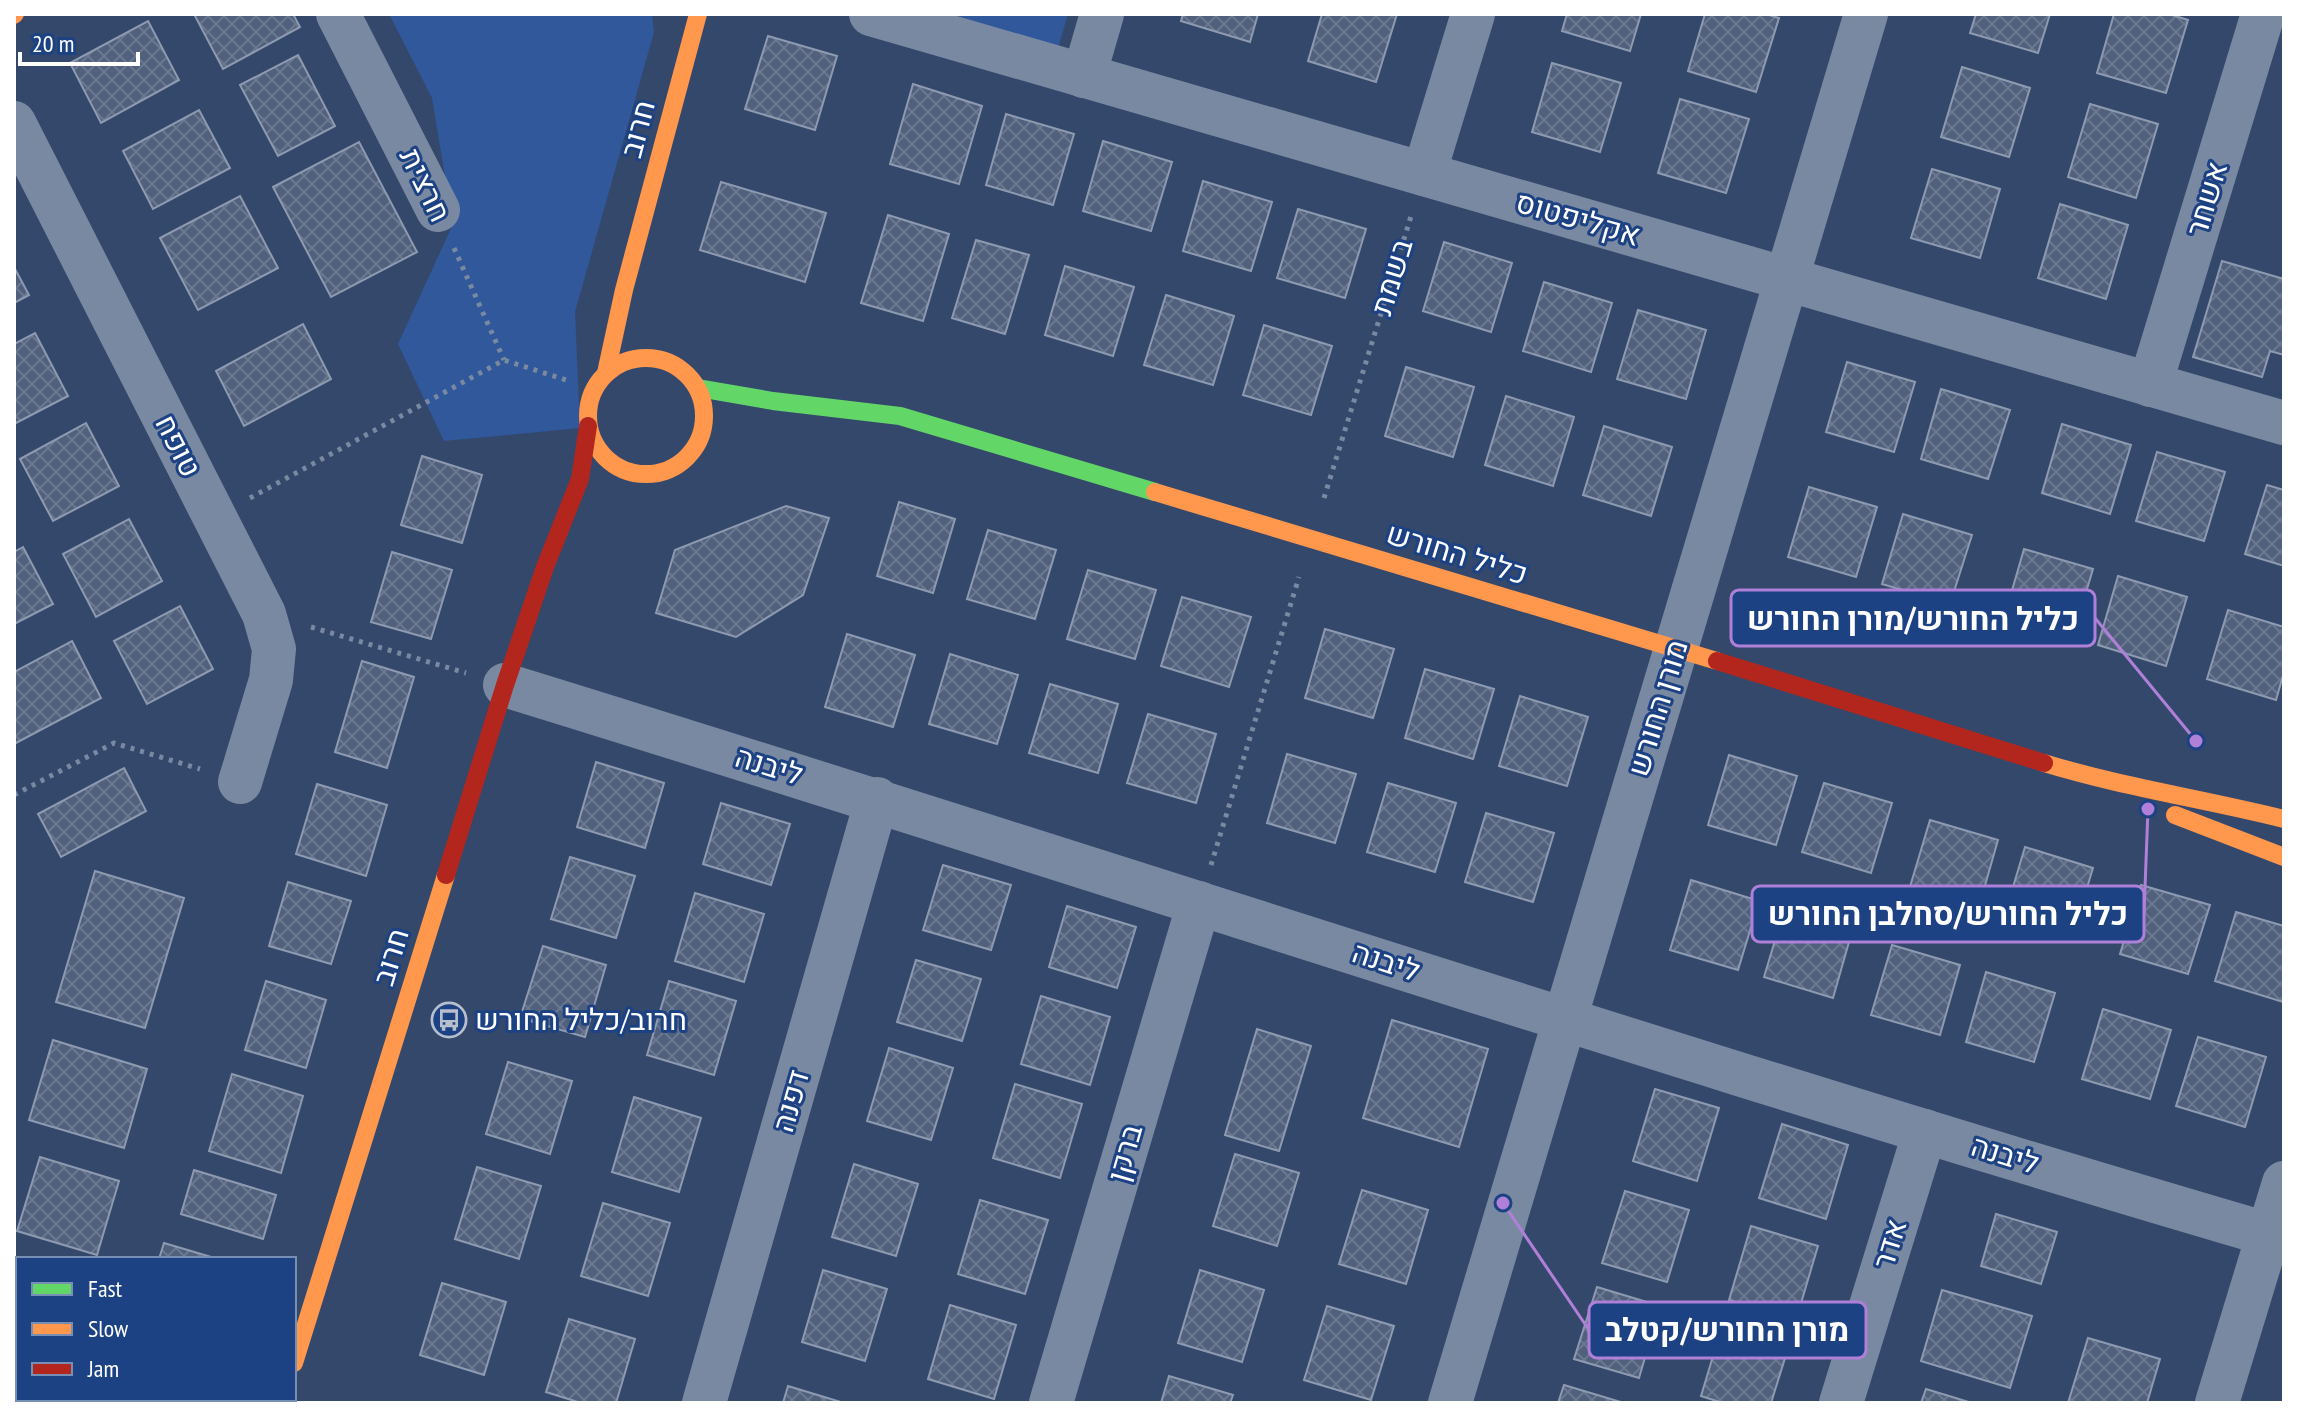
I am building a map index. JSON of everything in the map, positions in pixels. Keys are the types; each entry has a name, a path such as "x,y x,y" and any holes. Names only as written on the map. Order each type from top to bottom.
{"street":[{"name":"חרצית","path":"338,14 438,210"},
{"name":"חרוב","path":"606,373 632,259 698,14"},
{"name":"אקליפטוס","path":"871,14 2284,423"},
{"path":"1084,76 1102,14"},
{"path":"1424,174 1473,14"},
{"name":"מורן החורש","path":"1450,1403 1866,14"},
{"name":"אשחר","path":"2150,385 2263,14"},
{"name":"טופח","path":"14,123 264,614 274,649 271,680 240,782"},
{"name":"חרוב","path":"632,259 636,312"},
{"path":"657,353 675,365 698,388 704,416 697,444 687,458 657,474 622,470 606,459 594,444 588,426 588,406 594,388 606,373 623,362 657,353"},
{"name":"כליל החורש","path":"698,388 759,401 900,416 1676,648 2081,774 2284,819"},
{"name":"כליל החורש","path":"758,416 813,406"},
{"name":"חרוב","path":"296,1357 505,685 545,567 580,479 588,426"},
{"path":"697,444 724,428"},
{"path":"613,487 641,474"},
{"name":"חרוב","path":"545,567 568,530 590,505"},
{"name":"ליבנה","path":"505,685 877,799 1564,1019 2276,1236"},
{"name":"כליל החורש","path":"2081,774 2188,821 2284,857"},
{"name":"דפנה","path":"704,1403 877,799"},
{"name":"ברקן","path":"1051,1403 1199,903"},
{"name":"אדר","path":"1841,1403 1925,1131"},
{"path":"2217,1403 2276,1236 2284,1183"}],"path":[{"name":"בשמת","path":"1199,903 1424,174"},
{"name":"חרצית","path":"438,210 504,360"},
{"path":"215,518 504,360 594,388"},
{"path":"264,614 505,685"},
{"path":"14,795 114,743 240,782"}],"shaded area":[{"path":"389,14 652,14 654,32 575,312 580,428 444,441 398,344 453,224 432,98"},
{"path":"948,14 1068,14 1058,48"}],"building":[{"path":"194,14 293,14 300,27 223,69"},
{"path":"1183,14 1258,14 1250,42 1181,21"},
{"path":"1322,14 1397,14 1376,82 1308,61"},
{"path":"1567,14 1641,14 1630,51 1562,31"},
{"path":"1705,14 1766,14 1779,18 1756,92 1688,71"},
{"path":"1976,14 2050,14 2038,53 1970,33"},
{"path":"2114,14 2169,14 2188,20 2166,93 2097,73"},
{"path":"148,21 179,80 101,123 70,63"},
{"path":"768,36 837,56 815,130 745,109"},
{"path":"298,55 335,126 278,156 240,85"},
{"path":"1552,63 1621,83 1600,152 1532,132"},
{"path":"1962,67 2030,88 2009,157 1941,137"},
{"path":"913,84 982,106 959,184 890,164"},
{"path":"1680,99 1749,119 1726,193 1658,173"},
{"path":"2090,104 2158,124 2136,198 2068,177"},
{"path":"199,110 230,168 153,209 123,151"},
{"path":"1006,114 1074,134 1053,205 986,185"},
{"path":"1103,141 1172,162 1151,231 1083,211"},
{"path":"359,142 417,252 331,297 273,187"},
{"path":"1932,169 2000,189 1980,258 1911,238"},
{"path":"1203,181 1272,202 1251,271 1183,251"},
{"path":"721,182 826,213 805,282 700,250"},
{"path":"240,196 278,268 198,310 160,238"},
{"path":"2060,204 2128,225 2106,299 2038,278"},
{"path":"1298,209 1366,229 1345,298 1277,278"},
{"path":"888,215 949,234 923,321 861,303"},
{"path":"976,240 1029,255 1005,334 952,318"},
{"path":"1444,242 1512,263 1491,332 1423,311"},
{"path":"2222,261 2284,279 2284,355 2270,351 2262,377 2193,357"},
{"path":"1065,266 1134,287 1113,356 1045,335"},
{"path":"14,267 29,295 14,303"},
{"path":"1544,282 1612,303 1591,372 1523,351"},
{"path":"1166,295 1234,316 1213,385 1144,365"},
{"path":"1638,310 1706,330 1686,399 1617,379"},
{"path":"303,324 331,379 244,426 216,371"},
{"path":"1264,325 1332,346 1311,415 1243,395"},
{"path":"35,333 68,396 14,424 14,344"},
{"path":"1847,362 1915,382 1894,452 1826,432"},
{"path":"1406,367 1474,387 1453,457 1385,436"},
{"path":"1941,389 2010,410 1988,479 1921,459"},
{"path":"1506,396 1574,417 1553,486 1485,465"},
{"path":"86,423 119,486 53,521 20,459"},
{"path":"2062,424 2131,445 2110,514 2042,493"},
{"path":"1604,426 1672,447 1651,516 1583,495"},
{"path":"2157,452 2225,472 2204,541 2136,521"},
{"path":"422,456 482,475 462,543 401,525"},
{"path":"2267,485 2284,490 2284,566 2245,554"},
{"path":"1809,487 1877,507 1856,577 1788,557"},
{"path":"899,502 955,519 933,593 877,576"},
{"path":"786,506 829,518 803,595 736,637 656,613 675,550"},
{"path":"1903,514 1972,535 1950,604 1882,584"},
{"path":"129,519 162,581 96,617 63,554"},
{"path":"988,530 1056,550 1035,619 967,599"},
{"path":"23,547 53,604 14,624 14,552"},
{"path":"2024,549 2093,569 2072,639 2004,618"},
{"path":"392,552 452,570 431,639 371,622"},
{"path":"1088,570 1156,590 1135,659 1067,639"},
{"path":"2118,576 2187,597 2166,666 2098,645"},
{"path":"1182,597 1251,617 1229,687 1161,666"},
{"path":"180,606 213,669 147,704 114,641"},
{"path":"2228,610 2284,627 2284,672 2276,700 2207,679"},
{"path":"1325,629 1394,649 1373,718 1305,698"},
{"path":"847,634 915,655 893,727 825,707"},
{"path":"72,641 101,698 14,744 14,672"},
{"path":"950,654 1018,675 997,744 929,724"},
{"path":"362,661 414,677 387,768 335,752"},
{"path":"1425,669 1494,689 1473,759 1405,738"},
{"path":"1050,684 1118,704 1098,773 1029,753"},
{"path":"1520,696 1588,717 1567,786 1499,766"},
{"path":"1148,714 1216,734 1196,803 1127,783"},
{"path":"1287,754 1356,774 1335,843 1267,823"},
{"path":"1729,755 1797,776 1776,845 1708,825"},
{"path":"596,762 664,783 645,848 577,827"},
{"path":"124,768 146,811 61,857 38,814"},
{"path":"1388,783 1456,803 1435,872 1367,852"},
{"path":"1824,783 1892,803 1871,873 1802,852"},
{"path":"317,784 387,805 366,876 296,854"},
{"path":"721,803 790,824 771,885 703,864"},
{"path":"1486,813 1554,833 1533,902 1465,882"},
{"path":"1930,820 1998,840 1978,910 1909,890"},
{"path":"2025,847 2093,868 2072,937 2004,917"},
{"path":"570,857 635,876 616,938 551,919"},
{"path":"943,865 1011,885 991,950 923,930"},
{"path":"95,871 184,898 145,1028 56,1002"},
{"path":"1691,880 1759,901 1738,970 1670,950"},
{"path":"288,882 351,901 331,964 269,946"},
{"path":"2141,885 2210,905 2188,974 2120,954"},
{"path":"695,893 764,914 744,982 675,961"},
{"path":"1067,906 1136,927 1117,988 1049,967"},
{"path":"1785,907 1853,928 1833,998 1764,977"},
{"path":"2236,912 2284,926 2283,1002 2215,981"},
{"path":"1892,945 1960,965 1940,1035 1871,1015"},
{"path":"543,946 606,965 585,1037 520,1018"},
{"path":"916,960 981,979 962,1041 897,1022"},
{"path":"1986,972 2055,993 2034,1062 1966,1042"},
{"path":"266,981 326,1000 306,1068 245,1050"},
{"path":"669,981 736,1001 714,1075 647,1055"},
{"path":"1041,996 1110,1017 1090,1085 1021,1064"},
{"path":"2103,1009 2171,1030 2150,1099 2082,1079"},
{"path":"1392,1020 1488,1049 1459,1147 1363,1118"},
{"path":"1257,1029 1311,1046 1279,1151 1225,1135"},
{"path":"2198,1037 2266,1057 2245,1127 2176,1106"},
{"path":"53,1040 147,1069 124,1148 29,1120"},
{"path":"889,1048 953,1068 931,1140 867,1121"},
{"path":"508,1062 572,1081 550,1154 486,1134"},
{"path":"232,1074 303,1096 281,1173 209,1151"},
{"path":"1015,1084 1082,1104 1060,1178 993,1158"},
{"path":"1655,1089 1719,1108 1697,1181 1633,1161"},
{"path":"634,1097 701,1118 679,1192 612,1172"},
{"path":"1782,1124 1848,1145 1826,1219 1759,1198"},
{"path":"1235,1154 1299,1173 1277,1246 1213,1226"},
{"path":"40,1157 119,1181 97,1255 17,1231"},
{"path":"854,1164 918,1184 896,1256 832,1237"},
{"path":"477,1167 541,1186 519,1259 455,1239"},
{"path":"194,1170 276,1195 263,1239 181,1214"},
{"path":"1362,1190 1428,1210 1406,1284 1339,1264"},
{"path":"1625,1191 1689,1210 1667,1282 1602,1263"},
{"path":"980,1200 1048,1220 1025,1294 958,1274"},
{"path":"603,1203 670,1223 648,1296 581,1276"},
{"path":"1996,1214 2057,1232 2041,1284 1981,1266"},
{"path":"1751,1226 1818,1246 1796,1320 1729,1300"},
{"path":"164,1243 211,1257 160,1257"},
{"path":"823,1270 887,1289 865,1361 802,1342"},
{"path":"1200,1270 1264,1290 1242,1362 1178,1343"},
{"path":"442,1283 506,1302 484,1375 420,1355"},
{"path":"1597,1287 1660,1306 1639,1378 1574,1359"},
{"path":"1942,1290 2032,1316 2010,1388 1921,1361"},
{"path":"950,1305 1016,1325 994,1399 928,1379"},
{"path":"1327,1306 1394,1326 1371,1400 1304,1380"},
{"path":"569,1319 635,1339 616,1403 581,1403 546,1392"},
{"path":"1723,1323 1790,1342 1771,1403 1723,1403 1701,1396"},
{"path":"2088,1338 2160,1359 2147,1403 2068,1403"},
{"path":"14,1370 16,1401 76,1401 76,1403 14,1403"},
{"path":"1169,1376 1233,1395 1230,1403 1161,1403"},
{"path":"1564,1385 1624,1403 1558,1403"},
{"path":"788,1386 844,1403 783,1403"},
{"path":"1926,1389 1972,1403 1921,1403"}],"traffic: fast":[{"path":"698,388 773,401 900,416 1155,492"}],"traffic: slow":[{"path":"606,373 624,290 698,14"},
{"path":"646,358 668,362 687,375 700,394 704,416 700,438 687,457 668,470 646,474 624,470 605,457 592,438 588,416 592,394 605,375 624,362 646,358"},
{"path":"1155,492 1717,661"},
{"path":"2044,763 2284,819"},
{"path":"2175,815 2284,857"},
{"path":"296,1357 446,875"}],"traffic: jam":[{"path":"446,875 505,685 545,567 580,479 588,426"},
{"path":"1717,661 2044,763"}],"place":[{"name":"כליל החורש/מורן החורש","path":"2196,741"},
{"name":"כליל החורש/סחלבן החורש","path":"2148,809"},
{"name":"חרוב/כליל החורש","path":"449,1020"},
{"name":"מורן החורש/קטלב","path":"1503,1203"}]}
